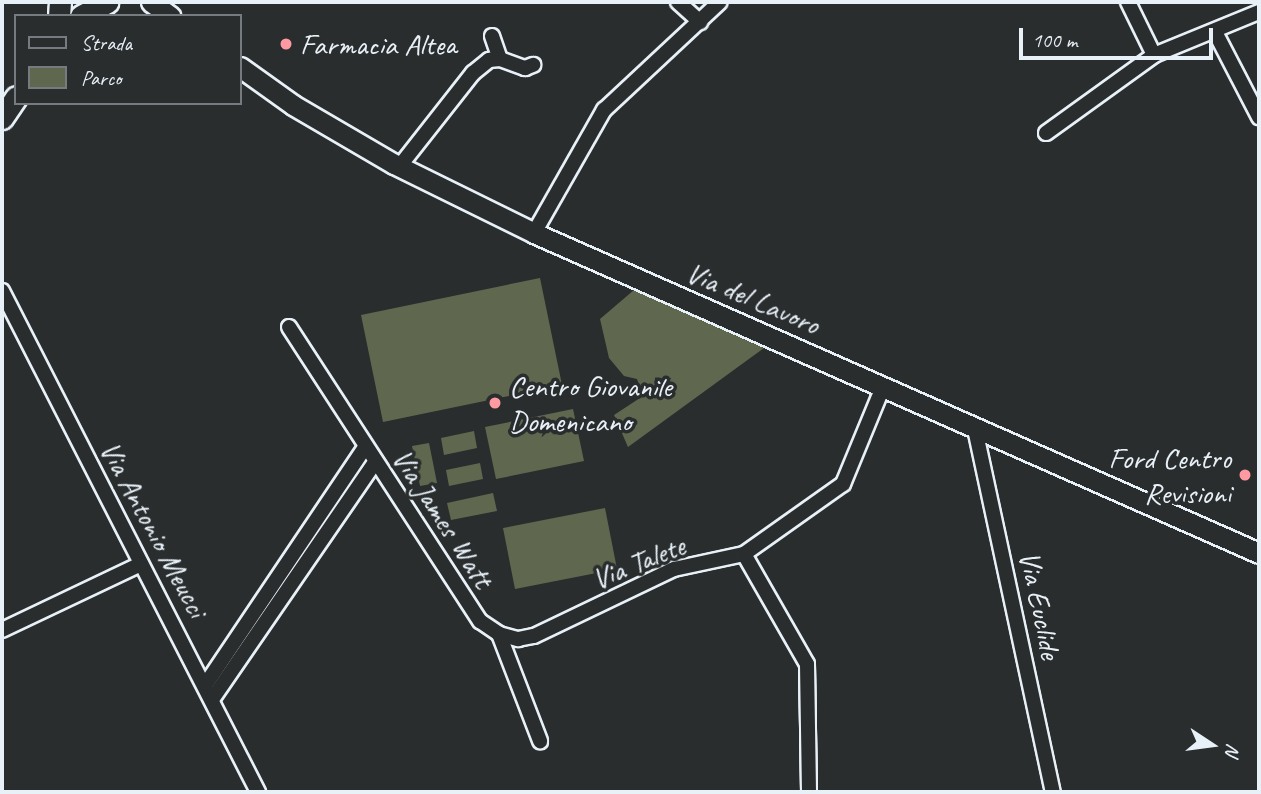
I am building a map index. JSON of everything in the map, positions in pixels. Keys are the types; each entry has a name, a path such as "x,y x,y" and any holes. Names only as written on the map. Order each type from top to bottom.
{"main road":[{"path":"85,14 107,2"},
{"path":"151,2 167,14"},
{"name":"Via del Lavoro","path":"242,67 293,105 399,167 534,233 1259,553"},
{"path":"2,118 14,100"}],"street":[{"path":"678,2 700,22"},
{"path":"534,233 604,110 720,2"},
{"path":"1128,2 1154,55"},
{"path":"1045,133 1154,55 1259,12"},
{"path":"1215,32 1259,117"},
{"path":"492,36 500,59"},
{"path":"399,167 473,74 489,60 500,59 525,68 533,65"},
{"name":"Via Antonio Meucci","path":"2,291 141,564 210,691 258,792"},
{"name":"Via James Watt","path":"289,327 480,621 499,634 540,741"},
{"name":"Via Talete","path":"499,634 518,639 534,636 674,569 744,554 843,484 883,387"},
{"name":"Via Euclide","path":"975,429 1053,792"},
{"path":"210,691 291,571 365,447"},
{"path":"291,571 375,462"},
{"path":"744,554 807,664 809,792"},
{"path":"2,630 141,564"}],"green space":[{"path":"540,278 562,385 383,422 361,315"},
{"path":"634,290 764,348 628,447 614,415 643,396 637,379 624,376 609,358 600,319"},
{"path":"573,409 584,461 496,479 485,427"},
{"path":"474,431 477,448 444,455 441,438"},
{"path":"429,443 437,483 420,486 412,446"},
{"path":"480,463 483,479 449,486 446,470"},
{"path":"493,493 497,511 451,520 447,503"},
{"path":"605,508 617,569 515,589 503,528"}],"place":[{"name":"Farmacia Altea","path":"286,44"},
{"name":"Centro Giovanile Domenicano","path":"495,403"},
{"name":"Ford Centro Revisioni","path":"1245,475"}]}
